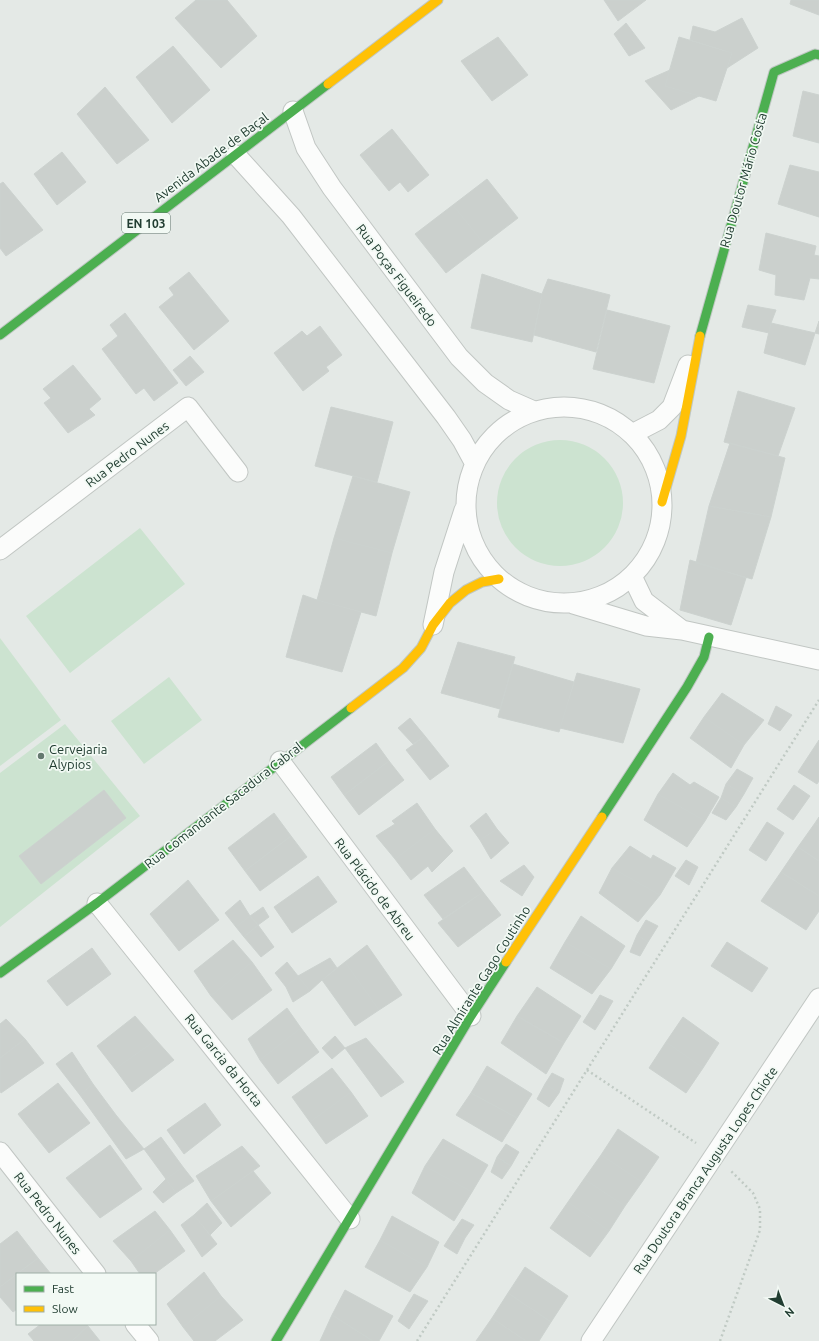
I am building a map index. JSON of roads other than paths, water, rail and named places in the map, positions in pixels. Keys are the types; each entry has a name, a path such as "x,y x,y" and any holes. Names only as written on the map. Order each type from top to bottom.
{"street":[{"name":"Avenida Abade de Baçal","path":"0,335 438,0"},
{"name":"Rua Doutor Mário Costa","path":"662,502 680,436 700,336 774,72 815,54 819,55"},
{"name":"Rua Poças Figueiredo","path":"293,111 306,148 332,188 460,357 486,383 509,400 534,411"},
{"path":"236,155 296,222 446,418 462,440 475,464"},
{"name":"Rua Doutor Mário Costa","path":"632,434 659,420 672,407 700,336"},
{"name":"Rua Pedro Nunes","path":"0,550 188,407 238,472"},
{"path":"570,603 593,599 613,589 632,576 648,554 659,529 662,502 658,477 648,454 632,434 611,419 586,409 560,407 534,411 510,423 490,441 475,464 468,484 466,504 469,532 481,558 499,579 520,593 545,601 570,603 646,626 682,630 819,660"},
{"name":"Rua Comandante Sacadura Cabral","path":"433,625 444,572 466,504"},
{"path":"632,576 644,601 682,630"},
{"name":"Rua Comandante Sacadura Cabral","path":"0,973 97,903 403,668 421,648 433,625 450,603 466,590 482,582 499,579"},
{"name":"Rua Almirante Gago Coutinho","path":"276,1341 471,1016 704,657 709,636"},
{"name":"Rua Plácido de Abreu","path":"280,761 471,1016"},
{"name":"Rua Garcia da Horta","path":"97,903 350,1219"},
{"name":"Rua Doutora Branca Augusta Lopes Chiote","path":"592,1341 716,1156 819,998"},
{"name":"Rua Pedro Nunes","path":"0,1152 95,1273"},
{"path":"136,1325 149,1341"}],"place":[{"name":"Cervejaria Alypios","path":"41,756"}]}
